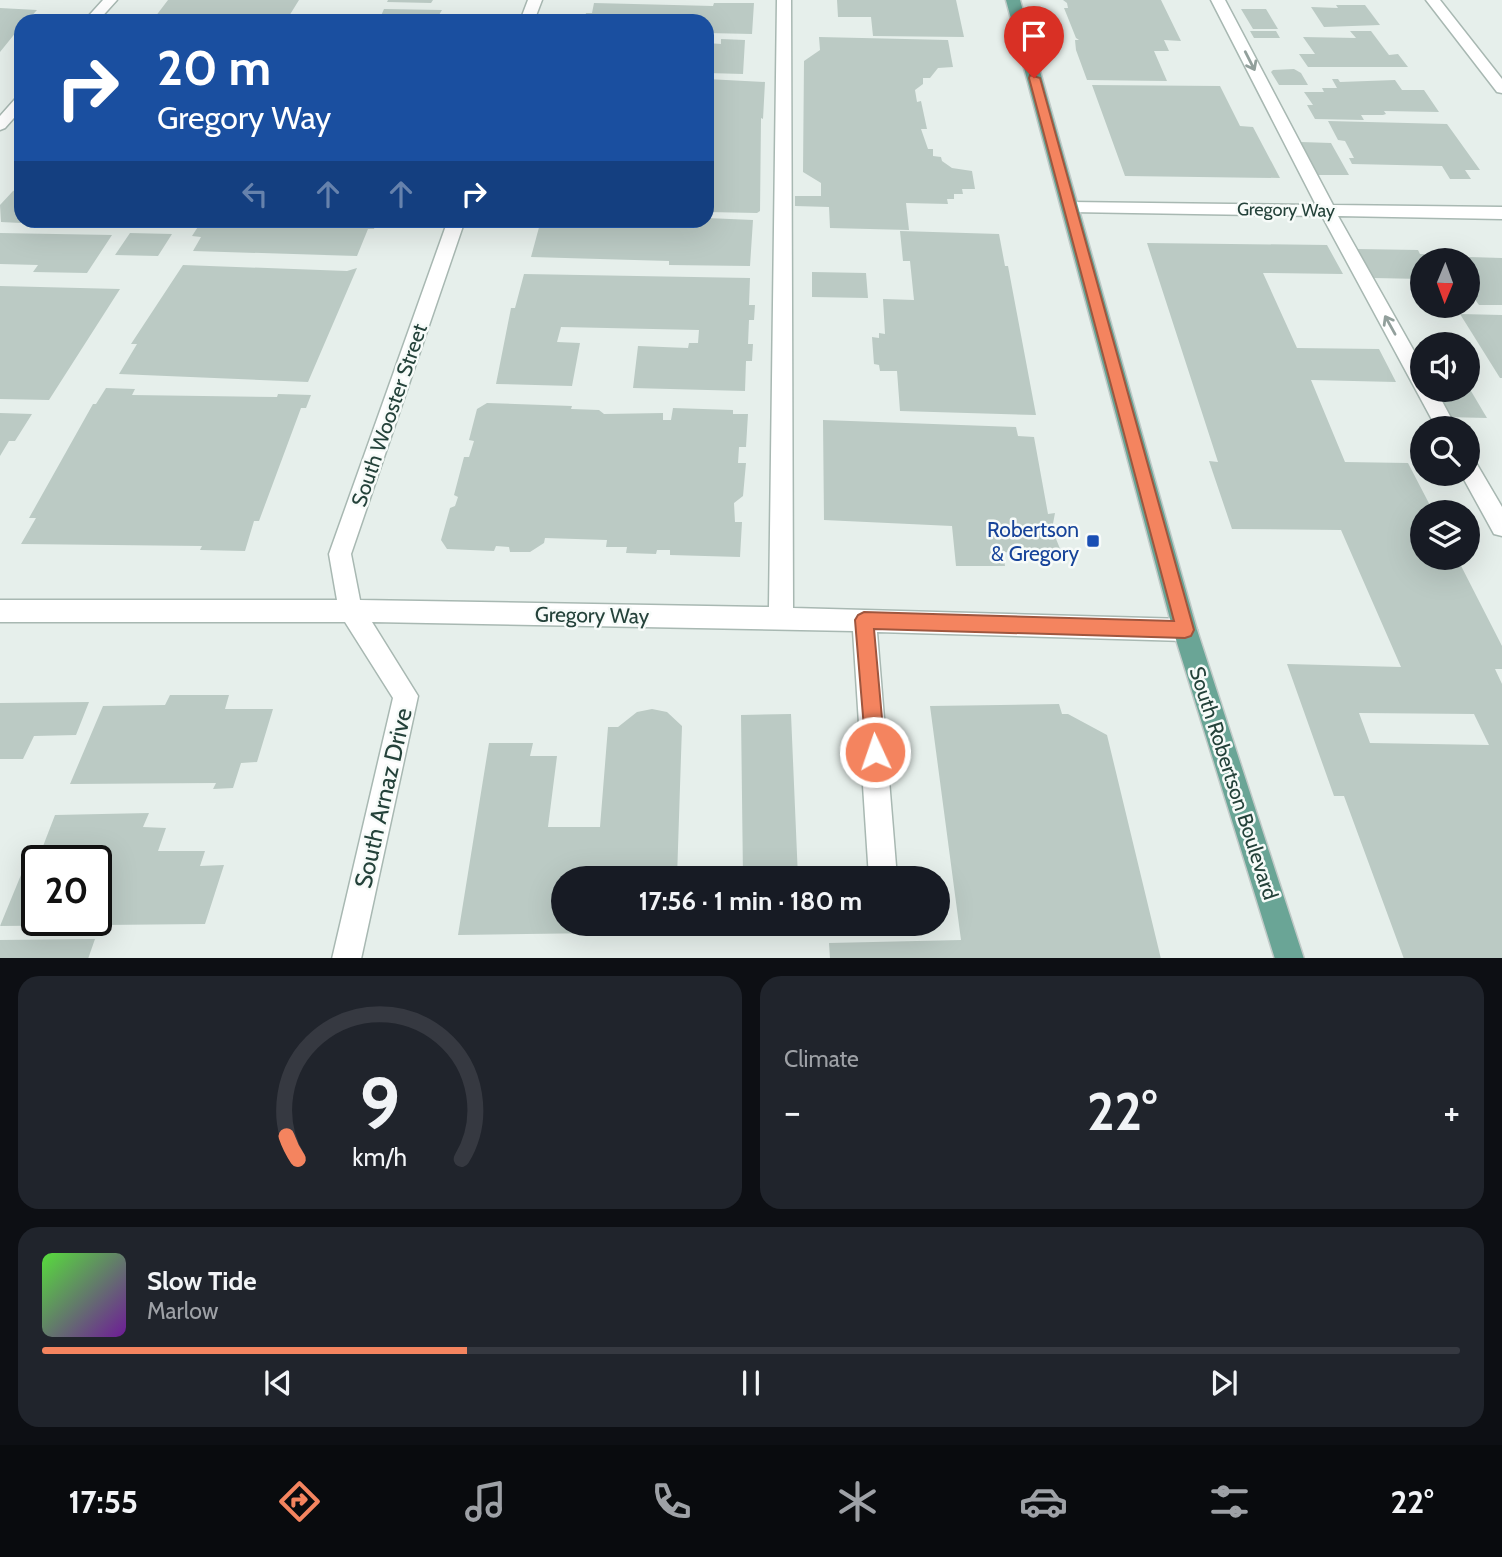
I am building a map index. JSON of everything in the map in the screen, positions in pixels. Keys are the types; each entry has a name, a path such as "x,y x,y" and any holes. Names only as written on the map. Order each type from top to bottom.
{"main road":[{"name":"South Robertson Boulevard","path":"1013,0 1185,630 1290,958"}],"street":[{"path":"97,14 110,0"},
{"path":"781,618 784,0"},
{"path":"1218,0 1327,211 1410,361"},
{"path":"1433,0 1502,89"},
{"path":"0,125 14,109"},
{"name":"Gregory Way","path":"1070,207 1502,213"},
{"name":"South Wooster Street","path":"351,611 340,554 454,228"},
{"path":"1479,486 1502,527"},
{"name":"Gregory Way","path":"0,611 351,611 781,618 1185,630"},
{"name":"South Arnaz Drive","path":"346,958 406,696 351,611"},
{"path":"864,620 882,866"}],"building":[{"path":"168,0 299,0 290,14 157,14"},
{"path":"433,0 431,3 387,2"},
{"path":"837,0 956,0 964,37 873,36 871,17 838,17"},
{"path":"1063,0 1161,0 1181,41 1164,40 1169,51 1154,51 1167,81 1087,80 1076,50 1075,40 1079,40 1064,8 1068,8 1067,3"},
{"path":"594,3 713,6 714,3 754,3 752,34 714,33 714,14 586,14 592,13"},
{"path":"1336,5 1365,5 1380,25 1324,27 1311,7 1338,8"},
{"path":"0,8 37,10 33,14 14,14 14,35 0,52"},
{"path":"384,9 442,10 440,14 382,14"},
{"path":"1241,9 1266,9 1278,29 1253,29"},
{"path":"1250,31 1276,31 1280,38 1254,38"},
{"path":"1350,31 1371,31 1389,55 1398,54 1408,67 1308,67 1299,54 1315,54 1303,37 1356,38"},
{"path":"819,37 948,40 953,67 938,68 930,78 923,78 923,84 915,90 917,102 921,101 927,129 921,129 928,149 933,149 933,156 941,157 942,161 952,168 972,171 975,189 962,189 963,194 954,194 954,199 947,199 948,204 906,203 909,230 830,228 829,207 795,206 795,196 821,196 821,183 803,172 804,61 820,50"},
{"path":"721,39 745,40 743,74 714,73 714,44 721,44"},
{"path":"1294,69 1301,73 1308,85 1279,85 1271,72 1273,70"},
{"path":"714,79 765,82 763,119 761,118 760,211 714,212"},
{"path":"1332,79 1338,79 1340,82 1395,80 1402,90 1424,90 1439,112 1384,111 1386,114 1383,115 1361,115 1364,120 1315,119 1307,105 1313,105 1304,92 1324,92 1322,88 1337,88"},
{"path":"1092,85 1220,86 1240,126 1253,127 1280,178 1125,176"},
{"path":"1328,121 1447,124 1480,170 1465,170 1471,179 1450,179 1442,166 1352,164 1349,158 1354,158 1345,141 1338,140"},
{"path":"1301,142 1331,143 1349,175 1318,175"},
{"path":"13,191 14,223 1,222 0,205"},
{"path":"714,218 753,220 750,266 669,265 669,261 531,257 539,228 714,228"},
{"path":"197,228 374,228 368,229 357,256 193,251 201,237 192,236"},
{"path":"900,231 999,234 1005,266 1008,266 1036,415 900,411 897,371 880,371 879,365 874,364 872,337 879,338 879,333 885,334 883,299 914,300 910,261 903,261"},
{"path":"0,233 112,235 87,273 33,272 38,265 0,264"},
{"path":"130,233 172,234 158,256 115,255"},
{"path":"1147,243 1327,245 1343,274 1263,273 1297,348 1379,349 1396,382 1311,380 1345,462 1408,463 1410,486 1420,486 1427,500 1410,500 1410,570 1463,570 1502,646 1502,669 1495,669 1502,684 1502,958 1404,958 1344,796 1334,796 1287,664 1401,667 1341,530 1232,529 1209,461 1218,462","holes":["1359,713 1474,714 1489,745 1370,743"]},
{"path":"1357,249 1410,250 1410,279 1373,278"},
{"path":"1480,257 1502,258 1502,305 1480,305"},
{"path":"183,265 347,271 357,268 308,382 119,374 137,344 131,344"},
{"path":"812,272 866,273 868,298 812,297"},
{"path":"524,274 750,278 749,305 755,305 754,320 749,320 748,344 753,344 752,361 746,361 745,391 633,388 638,346 688,348 689,343 698,343 699,330 561,327 557,342 580,343 572,386 496,384 511,308 515,308"},
{"path":"0,286 120,289 49,400 0,399"},
{"path":"1480,314 1502,315 1502,378 1480,346 1480,332 1471,332 1462,318 1480,318"},
{"path":"106,388 135,389 132,395 311,395 306,408 301,408 259,521 254,521 245,551 200,550 202,546 21,544 36,518 29,518 93,404 96,404"},
{"path":"1438,402 1478,402 1487,418 1480,416 1445,416"},
{"path":"487,403 572,406 571,409 599,410 604,414 663,413 663,420 671,420 673,408 733,410 733,414 748,414 746,447 739,447 738,463 746,463 743,496 734,503 735,522 742,522 740,557 670,555 670,550 657,550 656,554 626,553 627,547 606,547 607,540 545,538 544,543 530,552 510,552 509,547 496,546 494,551 447,549 441,540 450,508 455,506 458,497 454,495 464,457 469,457 474,441 469,440 477,409"},
{"path":"0,413 32,414 15,441 9,441 0,456"},
{"path":"823,420 1016,427 1018,436 1034,437 1048,514 1055,513 1052,529 1063,556 1003,552 1005,566 956,566 952,526 824,520"},
{"path":"170,695 229,695 225,709 273,709 257,762 241,763 233,788 213,789 216,783 70,784 103,706 165,705"},
{"path":"89,702 76,735 34,736 23,759 0,759 0,703"},
{"path":"1059,704 1062,714 1068,714 1107,735 1161,958 830,958 829,943 961,940 930,706"},
{"path":"652,709 667,712 682,726 677,866 551,866 551,934 458,935 489,743 533,743 530,756 557,756 548,827 600,827 608,727 618,727 637,712"},
{"path":"791,714 797,866 743,866 741,715"},
{"path":"149,813 143,827 166,828 158,851 205,851 200,866 224,865 205,924 112,925 112,845 43,845 55,815"},
{"path":"21,875 21,926 0,926"},
{"path":"95,939 88,958 0,958 0,940"}],"place":[{"name":"Robertson & Gregory","path":"1093,541"}],"route":[{"path":"875,752 864,620 1185,630 1034,78"}]}
